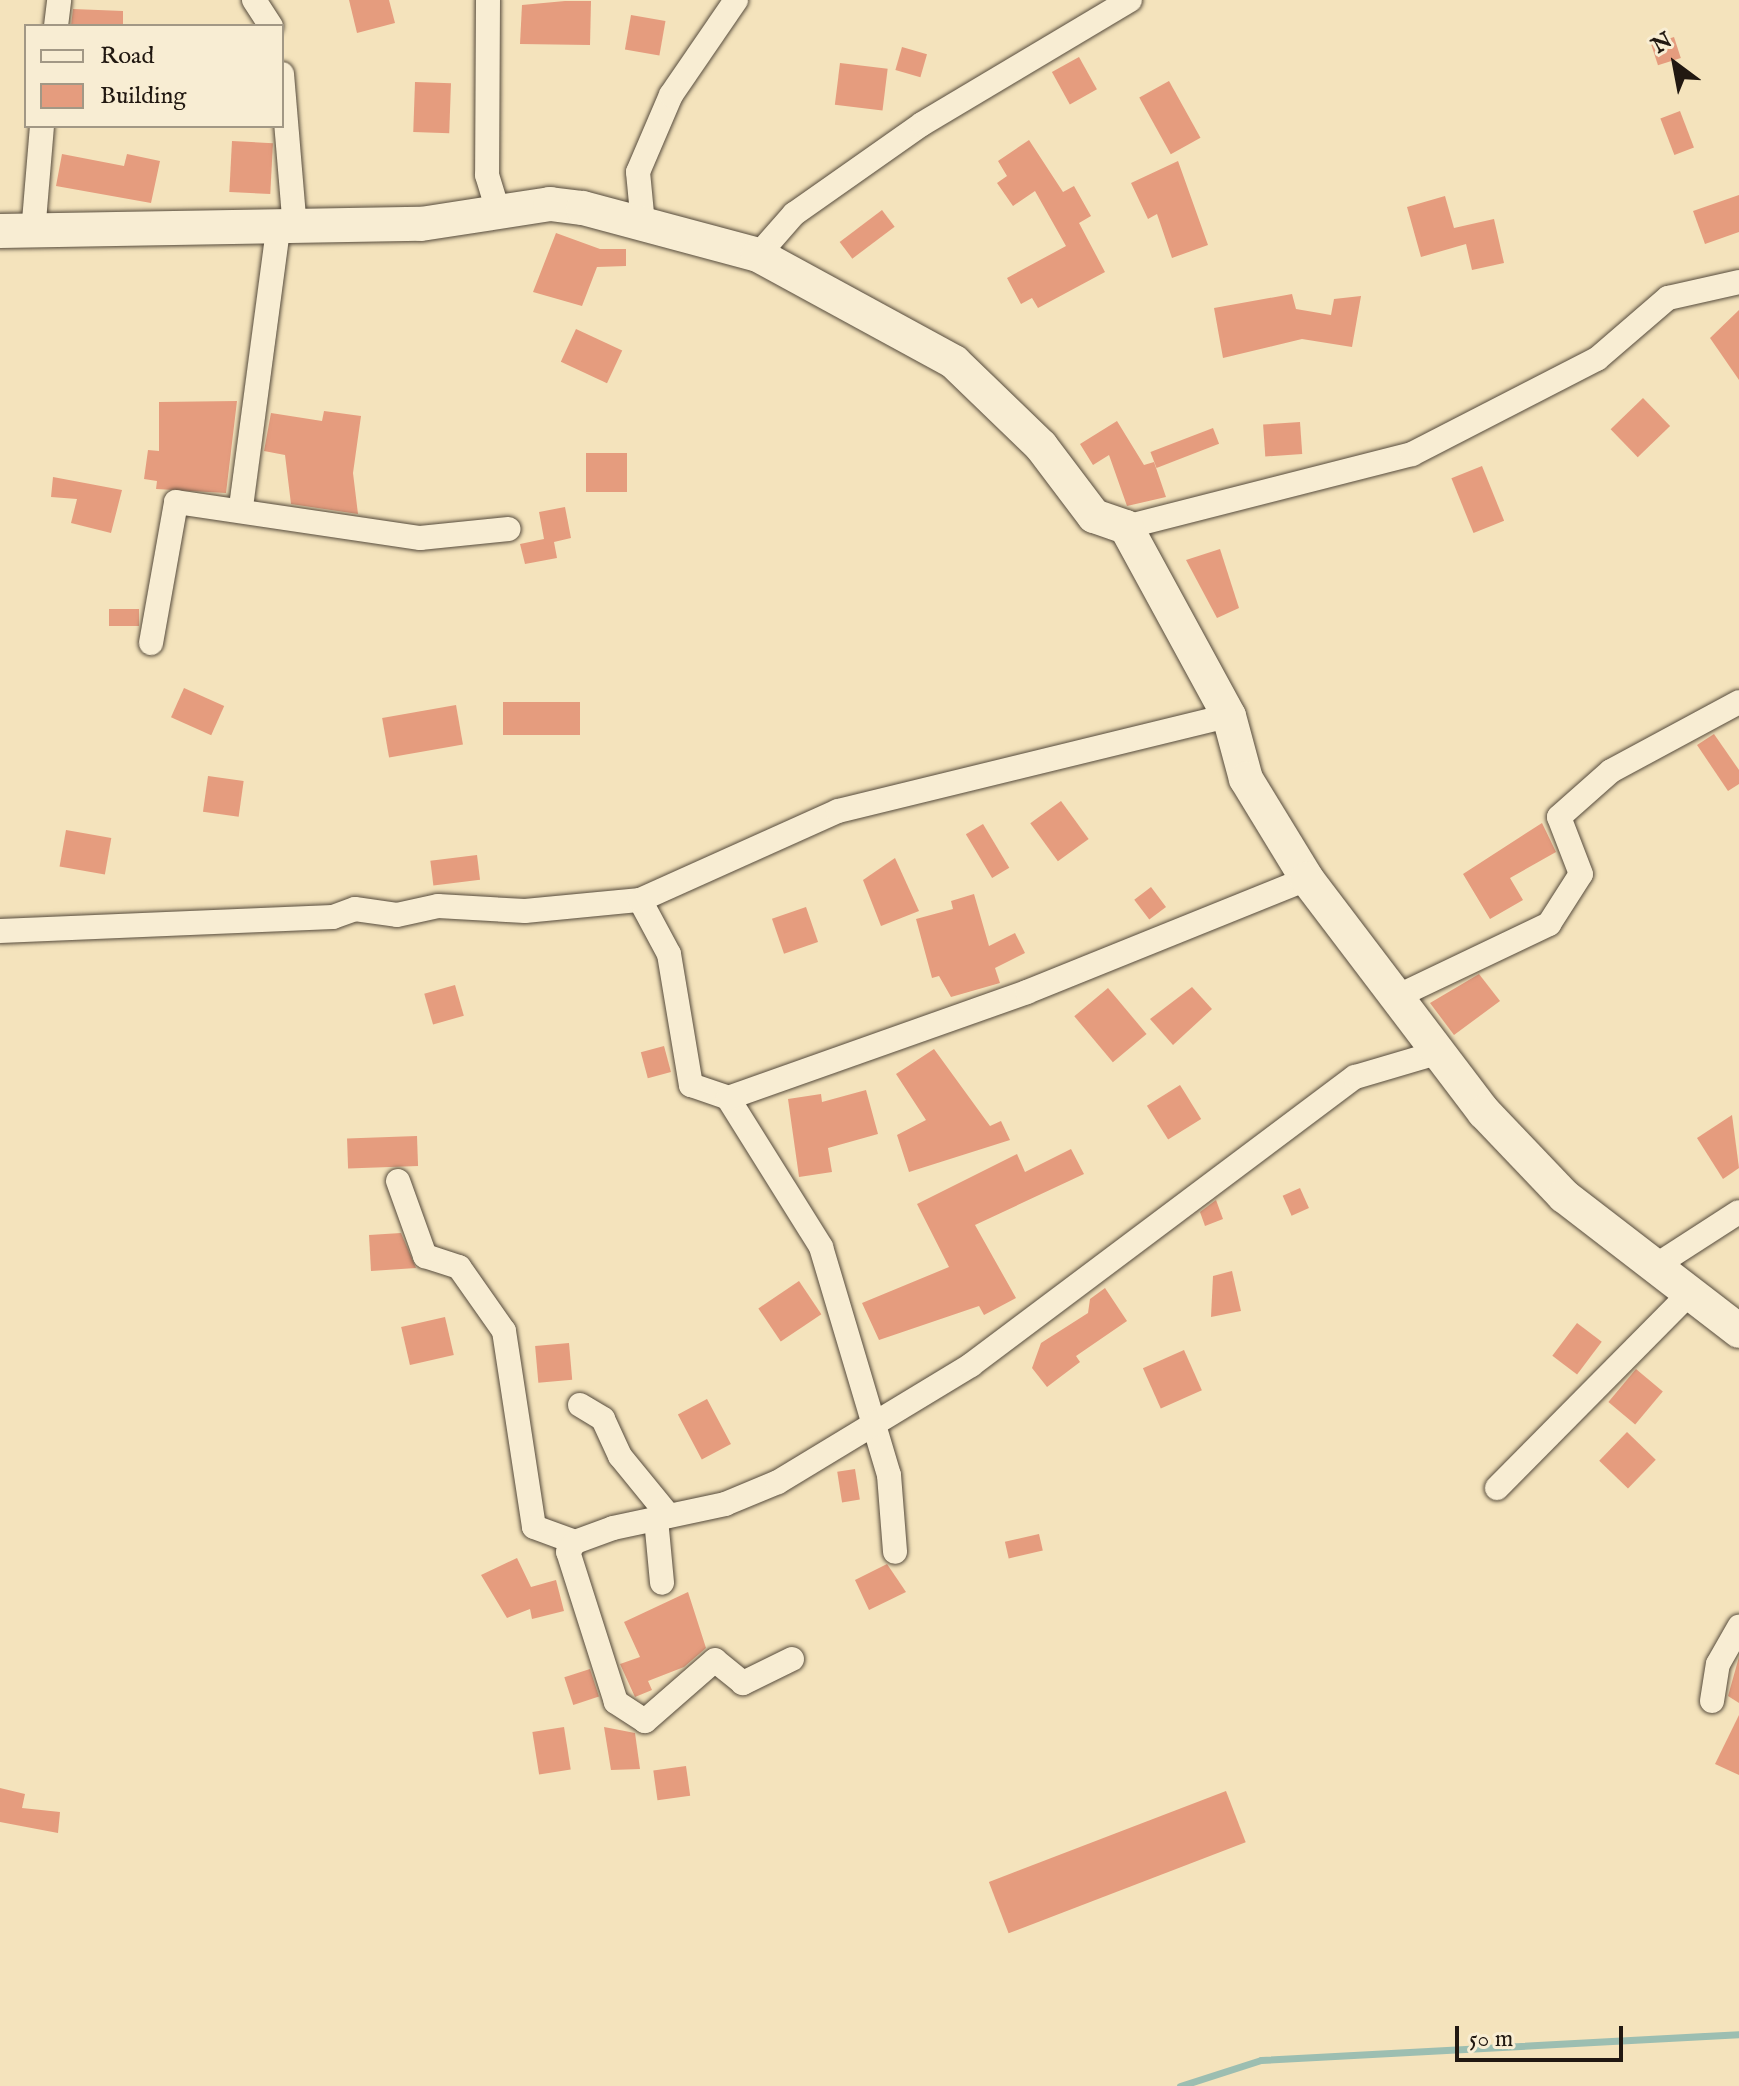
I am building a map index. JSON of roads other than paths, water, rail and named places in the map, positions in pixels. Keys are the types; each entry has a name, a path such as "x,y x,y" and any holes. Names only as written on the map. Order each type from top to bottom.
{"street":[{"path":"56,24 59,0"},
{"path":"254,0 270,24"},
{"path":"488,0 487,175 498,212"},
{"path":"643,224 638,172 671,95 736,0"},
{"path":"758,255 794,214 922,124 1130,0"},
{"path":"42,128 16,232 286,228 498,212 550,204 643,224 758,255 954,362 1041,446 1094,516 1126,527 1412,454 1597,359 1668,298 1739,282"},
{"path":"241,507 286,228 283,128"},
{"path":"151,643 176,502 241,507 420,538 509,529"},
{"path":"1126,527 1229,716 1246,779 1307,879 1396,997 1564,1196 1652,1268 1739,1331"},
{"path":"1396,997 1549,924 1581,874 1559,817 1611,771 1739,702"},
{"path":"0,931 333,917 355,909 397,915 438,906 525,911 640,900 838,811 1229,716"},
{"path":"728,1098 1027,992 1307,879"},
{"path":"640,900 669,954 691,1085 728,1098 821,1247 889,1475 895,1552"},
{"path":"398,1181 425,1256 459,1267 504,1331 534,1527 575,1542 778,1482 971,1365 1355,1077 1440,1052"},
{"path":"1652,1268 1739,1212"},
{"path":"1497,1488 1688,1295"},
{"path":"580,1405 603,1419 620,1456 662,1518 662,1583"},
{"path":"575,1542 571,1567 616,1702 645,1721 715,1660 743,1683 792,1659"},
{"path":"1712,1701 1718,1664 1739,1627"}],"waterway":[{"path":"1180,2086 1261,2060 1739,2034"}]}
